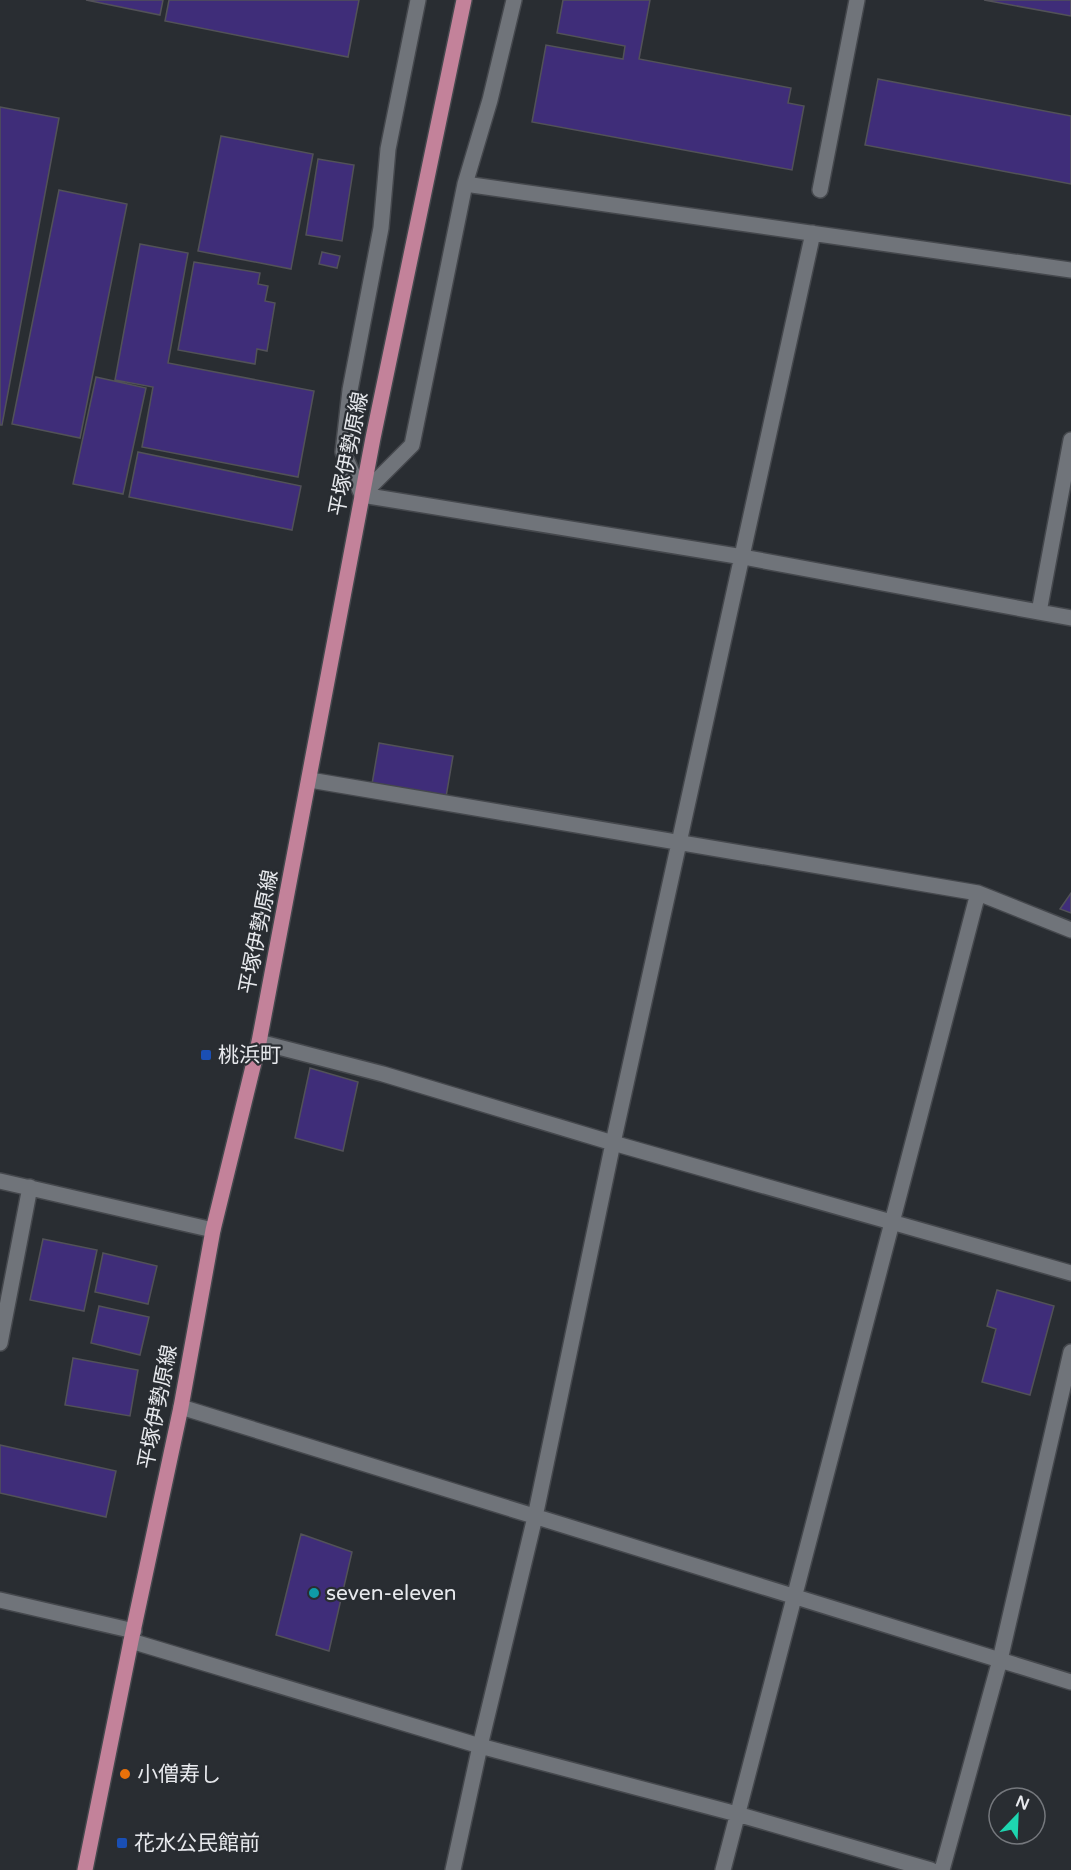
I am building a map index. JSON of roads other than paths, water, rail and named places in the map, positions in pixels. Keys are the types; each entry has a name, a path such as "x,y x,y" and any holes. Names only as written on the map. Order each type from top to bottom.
{"main road":[{"name":"平塚伊勢原線","path":"85,1870 181,1407 213,1230 259,1042 362,495 464,0"}],"street":[{"path":"362,495 343,452 350,390 381,228 387,149 418,0"},
{"path":"362,495 412,445 465,184 504,46 514,0"},
{"path":"820,190 857,0"},
{"path":"465,184 1071,270"},
{"path":"453,1870 535,1517 613,1143 813,233"},
{"path":"1039,612 1071,440"},
{"path":"362,495 743,557 1071,618"},
{"path":"310,780 978,892 1071,930"},
{"path":"723,1870 978,892"},
{"path":"259,1042 382,1074 613,1143 1071,1273"},
{"path":"0,1181 213,1230"},
{"path":"0,1343 30,1187"},
{"path":"942,1870 1000,1660 1071,1352"},
{"path":"181,1407 1071,1682"},
{"path":"0,1600 132,1636 480,1746 737,1814 931,1870"}],"place":[{"name":"桃浜町","path":"206,1055"},
{"name":"seven-eleven","path":"314,1593"},
{"name":"小僧寿し","path":"125,1774"},
{"name":"花水公民館前","path":"122,1843"}]}
